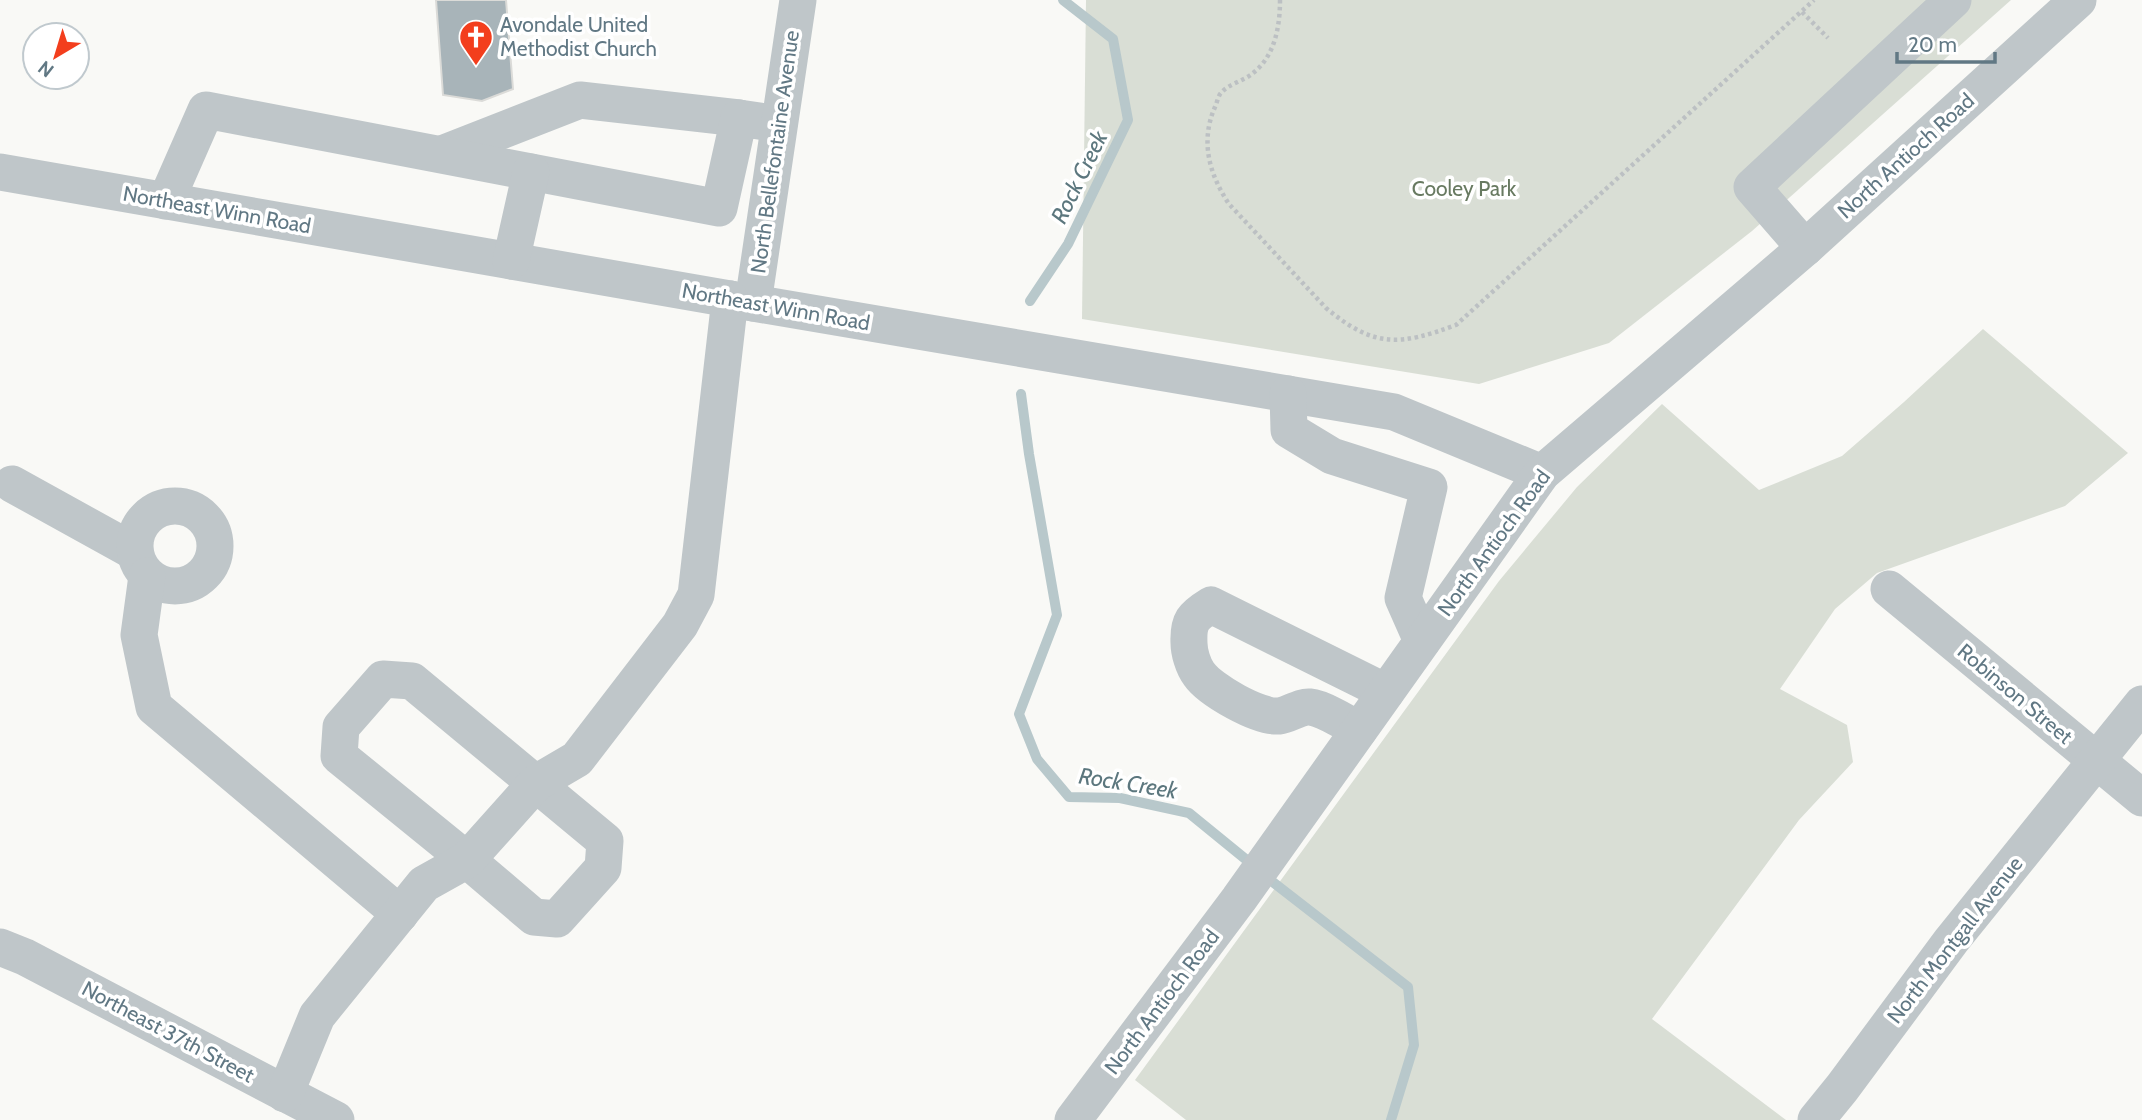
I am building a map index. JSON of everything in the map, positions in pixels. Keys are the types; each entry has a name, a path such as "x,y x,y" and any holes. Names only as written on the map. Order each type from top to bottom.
{"street":[{"name":"North Bellefontaine Avenue","path":"285,1094 317,1016 424,884 467,860 536,783 577,759 680,625 696,594 741,301 779,124 798,0"},
{"path":"1805,248 1752,187 1953,0"},
{"name":"North Antioch Road","path":"1073,1120 1239,899 1542,473 1805,248 2077,0"},
{"path":"442,155 580,100 779,124"},
{"path":"166,201 206,110 719,208 739,118"},
{"name":"Northeast Winn Road","path":"0,172 1394,412 1542,473"},
{"path":"511,261 531,172"},
{"path":"1288,394 1289,430 1332,456 1429,487 1403,598 1422,641"},
{"path":"4,487 141,564 139,635 154,707 400,914"},
{"name":"Robinson Street","path":"1889,589 2142,798"},
{"path":"1359,730 1309,706 1278,716 1251,710 1213,686 1199,674 1189,649 1188,629 1194,615 1211,605 1386,692"},
{"path":"383,679 412,681 536,783 605,841 603,868 557,919 534,917 339,756 341,727 383,679"},
{"name":"North Montgall Avenue","path":"1816,1120 1951,942 2142,704"},
{"name":"Northeast 37th Street","path":"0,947 25,957 336,1120"}],"path":[{"path":"1280,0 1278,35 1265,60 1254,73 1222,91 1210,119 1207,141 1210,167 1229,204 1326,308 1363,334 1404,341 1456,326 1814,0"},
{"path":"1802,12 1828,38"}],"green space":[{"name":"Cooley Park","path":"1086,0 2011,0 1752,231 1609,343 1479,384 1082,319"},
{"path":"1983,329 2128,453 2065,506 1877,573 1835,609 1780,689 1847,725 1853,762 1799,820 1652,1019 1786,1120 1186,1120 1135,1080 1499,581 1577,487 1662,404 1759,490 1842,456"}],"building":[{"name":"Avondale United Methodist Church","path":"436,0 506,0 513,89 482,101 443,95"}],"waterway":[{"name":"Rock Creek","path":"1030,301 1068,244 1128,120 1113,39 1063,0"},
{"name":"Rock Creek","path":"1021,394 1057,615 1019,714 1037,759 1069,797 1120,798 1189,813 1254,866"},
{"name":"Rock Creek","path":"1265,876 1408,987 1414,1045 1391,1120"}],"place":[{"name":"Avondale United Methodist Church","path":"476,67"}]}
